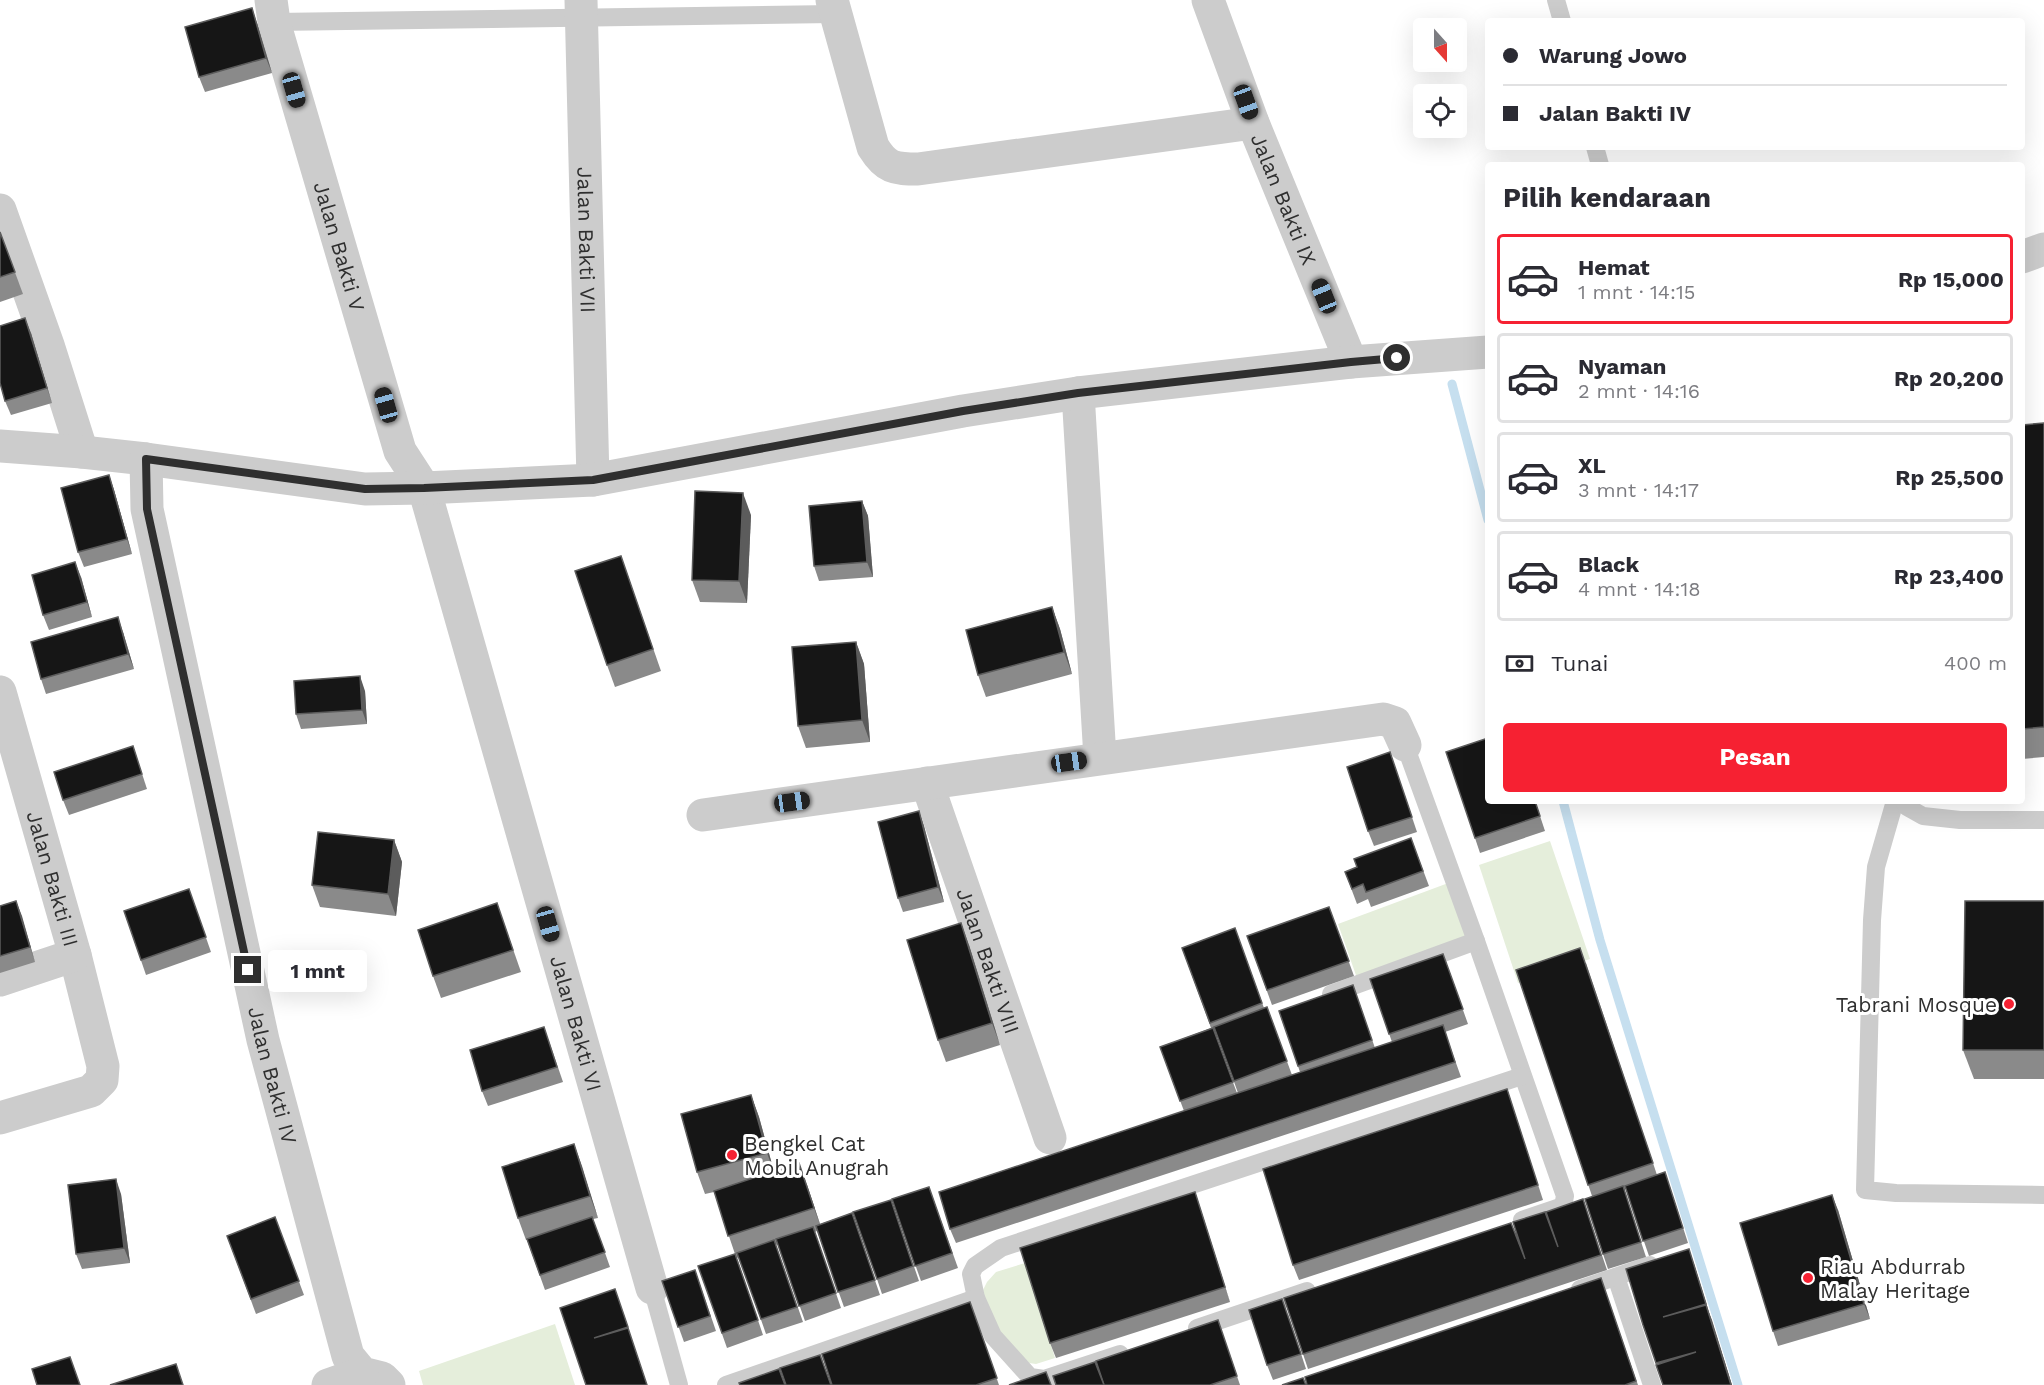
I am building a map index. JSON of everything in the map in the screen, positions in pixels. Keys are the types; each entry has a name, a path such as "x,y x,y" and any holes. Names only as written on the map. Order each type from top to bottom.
{"street":[{"name":"Jalan Bakti IX","path":"1208,0 1253,123 1351,362"},
{"path":"833,7 873,147 881,160 894,168 918,169 1253,123"},
{"name":"Jalan Bakti VII","path":"581,8 593,480"},
{"name":"Jalan Bakti V","path":"273,11 400,451 424,488"},
{"path":"0,210 48,345 82,452"},
{"path":"2025,256 2044,249"},
{"path":"0,446 146,459 365,489 593,480 963,411 1078,393 1351,362 1485,352"},
{"path":"1078,393 1100,758"},
{"name":"Jalan Bakti IV","path":"146,459 147,509 263,1040 348,1356 375,1379"},
{"name":"Jalan Bakti VI","path":"424,488 652,1288"},
{"name":"Jalan Bakti III","path":"0,692 12,777 75,955 103,1066 102,1080 91,1091 0,1118"},
{"path":"703,815 1383,719 1395,723 1405,745"},
{"name":"Jalan Bakti VIII","path":"927,783 1050,1138"},
{"path":"0,980 75,955"},
{"path":"328,1385 375,1379"}],"lane":[{"path":"1556,0 1561,18"},
{"path":"273,11 833,7"},
{"path":"1405,745 1564,1196 1563,1206 1509,1224"},
{"path":"1894,804 1875,867 1864,1190 2044,1195"},
{"path":"1906,804 1923,816 1960,820 2044,820"},
{"path":"1311,1002 1476,941"},
{"path":"1135,1348 1044,1379 1034,1378 1027,1374 993,1336 976,1298 971,1274 975,1266 1001,1248 1522,1076"},
{"path":"1559,1295 1662,1262"},
{"path":"1616,1277 1652,1385"},
{"path":"1180,1333 1328,1284"},
{"name":"Jalan Bakti VI","path":"652,1288 679,1385"},
{"path":"726,1385 976,1298"}],"green space":[{"path":"1550,841 1590,959 1518,983 1479,865"},
{"path":"1451,882 1472,939 1358,981 1338,924"},
{"path":"1025,1263 1055,1358 1036,1364 1029,1363 999,1332 983,1290 996,1272"},
{"path":"555,1324 575,1385 423,1385 419,1371"}],"building":[{"path":"252,8 266,58 199,77 185,27"},
{"path":"0,232 15,272 0,277"},
{"path":"25,318 47,388 5,401 0,383 0,326"},
{"path":"2044,423 2044,727 2025,729 2025,425"},
{"path":"109,475 127,539 78,552 61,488"},
{"path":"695,491 743,493 739,581 692,580"},
{"path":"862,501 867,562 814,566 809,506"},
{"path":"621,556 653,649 607,665 575,571"},
{"path":"75,562 87,602 43,615 32,575"},
{"path":"1052,607 1064,652 978,675 966,630"},
{"path":"118,617 128,654 41,679 31,642"},
{"path":"856,642 862,720 798,726 792,647"},
{"path":"360,676 362,710 296,714 294,681"},
{"path":"1485,739 1485,804 1536,804 1540,816 1475,838 1446,752"},
{"path":"133,746 142,774 63,800 54,772"},
{"path":"1390,752 1412,817 1368,831 1347,767"},
{"path":"919,811 938,887 898,898 878,822"},
{"path":"318,832 394,840 388,894 312,885"},
{"path":"1411,838 1423,871 1366,892 1363,884 1352,889 1345,872 1357,867 1354,859"},
{"path":"189,889 206,937 141,960 124,911"},
{"path":"16,901 30,947 0,956 0,906"},
{"name":"Tabrani Mosque","path":"1965,901 2044,901 2044,1050 1963,1050"},
{"path":"497,903 513,950 433,976 418,930"},
{"path":"1329,907 1349,961 1267,990 1247,936"},
{"path":"961,923 992,1023 938,1040 907,940"},
{"path":"1235,928 1262,1003 1210,1023 1182,948"},
{"path":"1580,948 1653,1163 1588,1185 1516,970"},
{"path":"1443,954 1463,1009 1389,1034 1370,979"},
{"path":"1353,985 1372,1040 1298,1066 1279,1011"},
{"path":"1267,1007 1287,1061 1234,1081 1214,1027"},
{"path":"1443,1025 1455,1062 950,1229 939,1192"},
{"path":"544,1027 557,1067 482,1091 470,1050"},
{"path":"1213,1028 1233,1082 1180,1101 1160,1047"},
{"path":"1507,1089 1538,1185 1293,1265 1263,1169"},
{"path":"751,1095 767,1153 697,1172 681,1114"},
{"path":"574,1144 590,1196 518,1218 502,1167"},
{"path":"799,1163 814,1208 728,1236 714,1191"},
{"path":"1665,1172 1683,1228 1643,1241 1625,1186"},
{"path":"116,1179 124,1248 76,1254 68,1185"},
{"path":"1623,1186 1641,1242 1603,1254 1585,1199"},
{"path":"929,1187 952,1253 915,1266 892,1199"},
{"path":"1195,1192 1225,1287 1050,1343 1020,1248"},
{"name":"Riau Abdurrab Malay Heritage","path":"1832,1195 1864,1304 1773,1331 1740,1223"},
{"path":"1583,1199 1601,1255 1303,1354 1284,1298 1511,1223 1525,1259 1513,1222 1545,1212 1558,1247 1546,1212"},
{"path":"891,1200 913,1266 877,1279 853,1212"},
{"path":"852,1213 875,1280 838,1292 816,1226"},
{"path":"275,1217 299,1281 251,1299 227,1236"},
{"path":"592,1217 605,1252 540,1275 527,1239"},
{"path":"813,1227 836,1293 799,1306 776,1239"},
{"path":"774,1240 797,1307 761,1319 737,1253"},
{"path":"1689,1249 1706,1304 1663,1317 1706,1305 1731,1385 1663,1385 1656,1365 1696,1352 1656,1363 1643,1325 1626,1269"},
{"path":"735,1254 758,1320 722,1333 698,1266"},
{"path":"695,1270 710,1316 678,1327 662,1281"},
{"path":"1601,1278 1636,1381 1625,1385 1307,1385 1305,1377"},
{"path":"615,1289 628,1327 594,1338 628,1328 647,1385 586,1385 560,1308"},
{"path":"1282,1299 1301,1354 1267,1365 1249,1310"},
{"path":"970,1302 997,1378 976,1385 832,1385 822,1354"},
{"path":"1218,1320 1237,1376 1210,1385 1104,1385 1096,1361"},
{"path":"820,1355 831,1385 786,1385 780,1368"},
{"path":"70,1357 80,1385 37,1385 32,1369"},
{"path":"1095,1362 1104,1385 1056,1385 1053,1376"},
{"path":"176,1364 183,1385 110,1385"},
{"path":"779,1369 785,1385 740,1385 739,1383"},
{"path":"1046,1372 1051,1385 1009,1385"},
{"path":"1303,1378 1306,1385 1282,1385"}],"waterway":[{"path":"1452,384 1485,509"},
{"path":"1564,804 1600,940 1738,1385"}],"place":[{"name":"Tabrani Mosque","path":"2009,1004"},
{"name":"Bengkel Cat Mobil Anugrah","path":"732,1155"},
{"name":"Riau Abdurrab Malay Heritage","path":"1808,1278"}],"route":[{"path":"248,970 147,509 146,459 365,489 593,480 963,411 1078,393 1397,358"}]}
